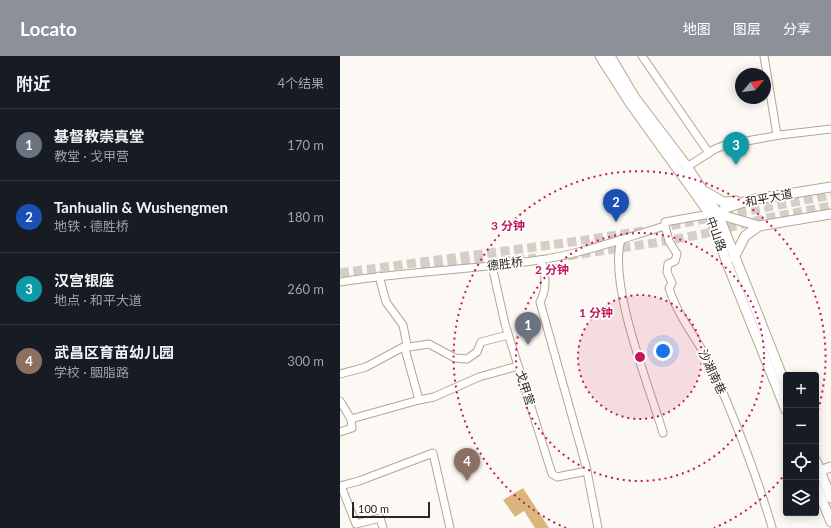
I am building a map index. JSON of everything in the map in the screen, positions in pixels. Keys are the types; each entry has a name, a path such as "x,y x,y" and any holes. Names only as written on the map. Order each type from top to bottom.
{"main road":[{"name":"中山路","path":"600,56 630,103 714,214 727,263 785,408"},
{"name":"中山路","path":"610,56 635,98 687,167 702,190 734,258 783,379"},
{"name":"和平大道","path":"714,214 726,208 750,200 831,187"},
{"path":"702,190 723,202 750,200"},
{"path":"714,214 759,226"},
{"name":"和平大道","path":"734,258 745,236 759,226 831,214"},
{"path":"819,466 831,461"},
{"path":"819,467 831,467"},
{"path":"819,471 831,498"},
{"path":"819,492 831,522"}],"street":[{"path":"642,56 709,153"},
{"path":"764,56 777,135"},
{"path":"687,167 725,144 777,135 831,129"},
{"name":"德胜桥","path":"340,282 379,276 541,260 665,226 665,222 714,214"},
{"name":"沙湖南巷","path":"665,226 670,241 677,254 675,261 668,264 667,272 672,284 669,288 671,295 682,319 703,351 713,371 759,486 772,527"},
{"path":"621,239 617,256 626,315 664,433"},
{"path":"541,260 545,274 546,292 540,302 587,471 598,528"},
{"name":"戈甲营","path":"492,266 508,335 552,474 558,477 587,471"},
{"path":"379,276 386,302 403,325 407,345 405,349 419,400"},
{"path":"340,374 366,367 407,345 409,347 429,344 455,358 467,359 477,352 481,342 508,335"},
{"path":"351,419 434,397 479,377 518,366"},
{"path":"340,401 351,419 352,428 340,432"},
{"path":"383,528 380,518 356,524 340,486 359,481 433,453 453,525"}],"shaded area":[{"path":"523,488 549,528 535,528 524,511 515,517 503,500"}],"tunnel":[{"path":"658,228 831,195"},
{"path":"568,256 703,234 767,218 831,206"},
{"path":"340,273 643,231"},
{"path":"421,268 536,258"}],"place":[{"name":"汉宫银座","path":"736,165"},
{"name":"Tanhualin & Wushengmen","path":"616,222"},
{"name":"基督教崇真堂","path":"528,345"},
{"name":"武昌区育苗幼儿园","path":"467,481"}]}
